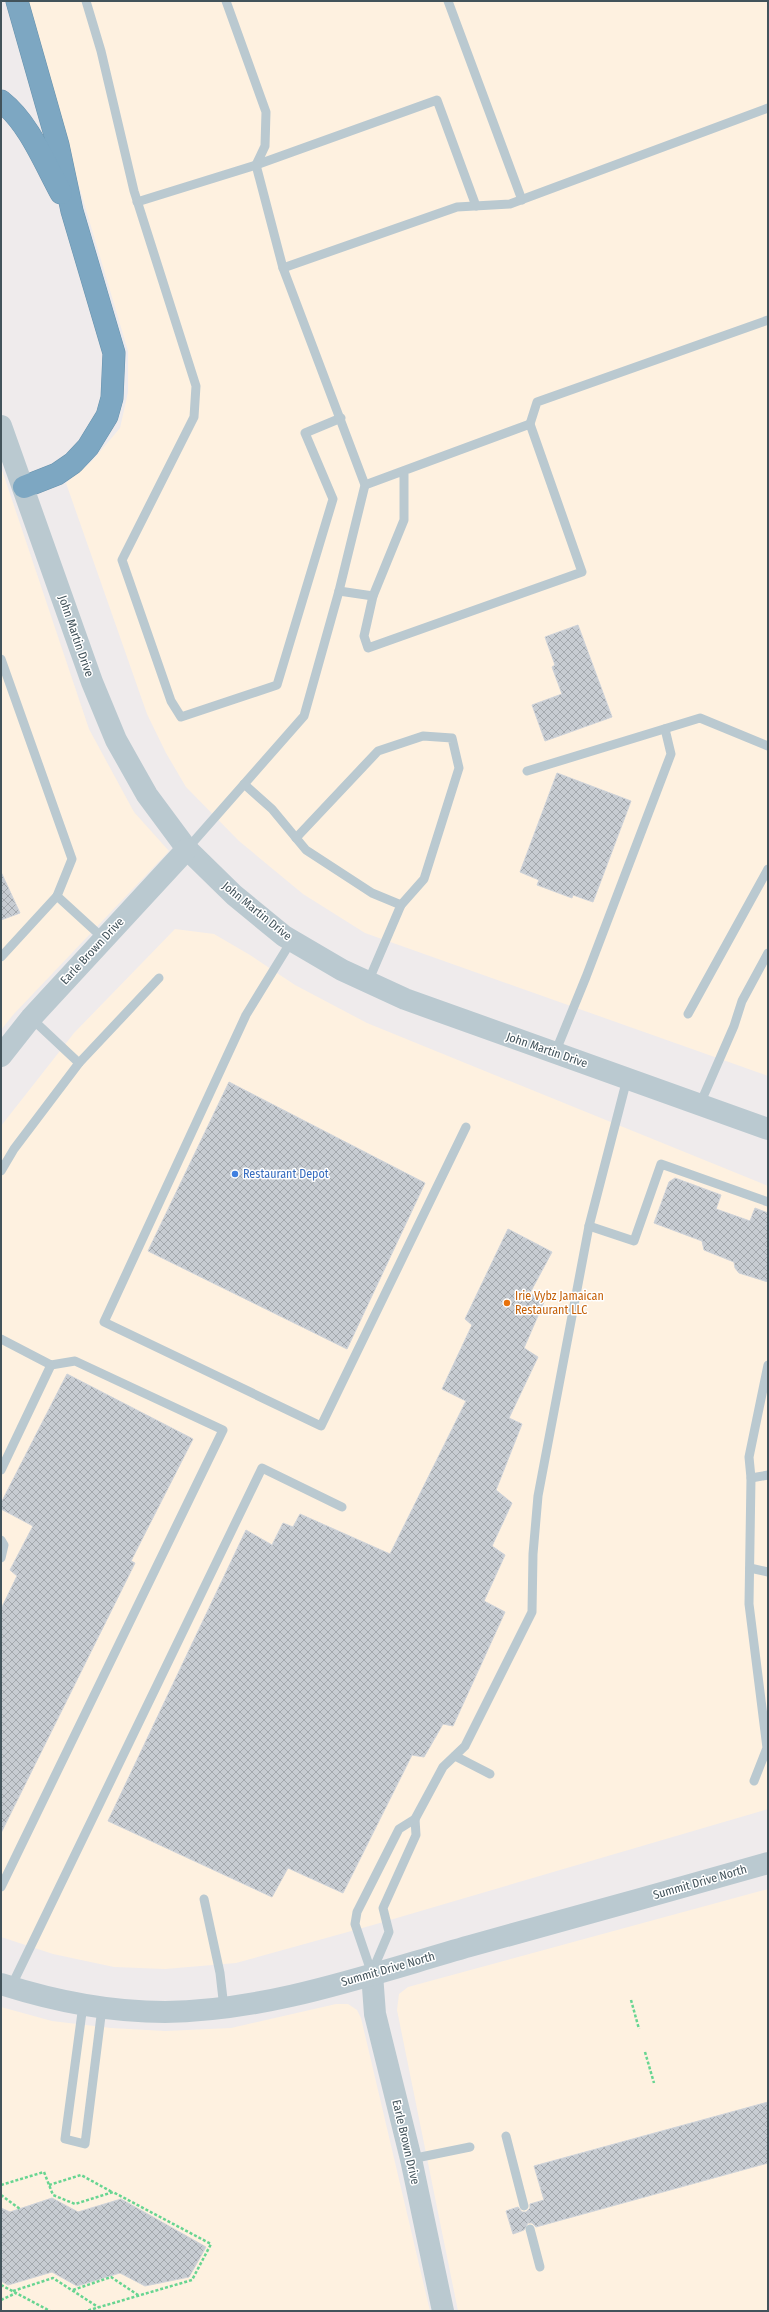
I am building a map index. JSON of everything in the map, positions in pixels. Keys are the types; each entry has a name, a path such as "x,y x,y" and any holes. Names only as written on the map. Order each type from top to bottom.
{"highway":[{"path":"16,1 58,145 72,211 114,353 112,398 107,416 88,447 73,463 57,474 24,487"},
{"path":"1,101 11,108 28,131 72,211"}],"street":[{"name":"John Martin Drive","path":"1,426 24,487 92,682 116,740 148,795 187,849 234,895 292,940 342,970 368,983 554,1053 628,1077 768,1129"},
{"name":"Earle Brown Drive","path":"1,1056 31,1018 187,849"},
{"name":"Summit Drive North","path":"6,1986 92,2006 165,2012 224,2008 300,1993 372,1974 768,1863"},
{"name":"Earle Brown Drive","path":"372,1974 375,2014 411,2159 442,2311"}],"lane":[{"path":"86,1 101,51 137,202 196,386 194,418 122,560 171,701 181,717 277,685 333,499 305,434 340,418"},
{"path":"187,849 304,716 339,591 365,485 283,268 256,165 265,146 266,112 226,1"},
{"path":"448,1 522,200"},
{"path":"137,202 256,165 437,100 476,206"},
{"path":"283,268 457,207 510,204 768,108"},
{"path":"404,471 404,520 373,596 364,636 368,648 582,572 530,424 537,402 768,320"},
{"path":"365,485 530,424"},
{"path":"339,591 373,596"},
{"path":"1,660 72,860 57,896 1,957"},
{"path":"527,771 700,718 768,746"},
{"path":"554,1053 589,970 671,754 665,729"},
{"path":"296,838 378,751 424,736 452,738 460,768 424,880 401,905 368,983"},
{"path":"244,784 272,809 306,850 372,893 401,905"},
{"path":"688,1014 768,869"},
{"path":"57,896 104,939"},
{"path":"292,940 246,1015 104,1322 321,1426 466,1127"},
{"path":"700,1104 734,1026 742,1001 768,953"},
{"path":"1,1171 14,1149 79,1063 159,978"},
{"path":"31,1018 79,1063"},
{"path":"372,1974 355,1924 357,1912 399,1829 415,1819 443,1767 465,1746 532,1612 533,1554 538,1496 589,1226 628,1077"},
{"path":"589,1226 634,1241 661,1164 768,1202"},
{"path":"1,1339 51,1365 75,1361 223,1430 1,1887"},
{"path":"1,1470 51,1365"},
{"path":"754,1781 767,1748 750,1604 751,1478 748,1457 768,1365"},
{"path":"6,1986 262,1468 342,1507"},
{"path":"751,1478 768,1474"},
{"path":"1,1540 4,1545 1,1558"},
{"path":"750,1568 768,1572"},
{"path":"455,1756 490,1774"},
{"path":"372,1974 389,1932 383,1908 416,1835 415,1819"},
{"path":"204,1899 220,1973 224,2008"},
{"path":"92,2006 85,2144 65,2139 92,2006"},
{"path":"506,2136 524,2206"},
{"path":"411,2159 470,2147"},
{"path":"530,2229 540,2267"}],"path":[{"path":"631,2000 639,2029"},
{"path":"645,2052 654,2083"},
{"path":"1,2185 44,2172 53,2194 75,2204 113,2192"},
{"path":"49,2185 81,2175 211,2244 192,2280 86,2311"},
{"path":"1,2195 20,2209"},
{"path":"73,2291 111,2277 139,2296"},
{"path":"1,2300 15,2292 53,2278 99,2307"},
{"path":"1,2285 50,2311"}],"shaded area":[{"path":"24,1 768,1 768,1076 365,933 303,894 239,841 186,787 166,753 147,714 66,483 92,461 120,428 128,392 128,351"},
{"path":"1,467 89,729 134,812 169,851 13,1015 1,1030"},
{"path":"175,929 214,934 250,955 295,985 367,1023 768,1186 768,1809 373,1925 236,1963 165,1969 114,1967 53,1954 1,1937 1,1126 74,1033"},
{"path":"768,1889 768,2311 458,2311 397,2010 399,1994 408,1987"},
{"path":"336,2004 348,2004 357,2010 361,2018 430,2311 1,2311 1,2007 52,2021 111,2028 165,2031 231,2028"}],"building":[{"path":"578,625 612,717 545,741 532,705 562,694 552,667 555,665 545,637"},
{"path":"557,773 631,801 593,902 573,895 572,898 537,885 539,880 520,872"},
{"path":"1,872 20,913 1,920"},
{"path":"229,1082 425,1183 347,1349 148,1251"},
{"path":"675,1178 721,1195 716,1209 750,1221 755,1208 768,1213 768,1282 739,1273 735,1268 734,1262 704,1250 702,1241 654,1223 669,1182"},
{"path":"508,1229 552,1252 530,1293 544,1302 524,1348 538,1357 509,1418 522,1424 496,1490 512,1503 492,1546 505,1555 484,1601 505,1612 453,1726 443,1724 424,1757 412,1755 343,1893 288,1868 272,1897 108,1821 246,1530 272,1545 283,1523 293,1527 300,1514 390,1554 466,1401 442,1389 472,1325 465,1319"},
{"path":"67,1374 193,1439 131,1561 135,1563 1,1833 1,1609 17,1576 10,1570 33,1526 1,1509 1,1503"},
{"path":"768,2102 768,2163 536,2227 532,2223 528,2223 524,2230 513,2234 506,2211 518,2207 522,2212 526,2212 530,2208 530,2204 544,2200 534,2166"},
{"path":"52,2198 78,2212 121,2199 206,2247 189,2277 145,2286 120,2273 77,2286 52,2272 8,2285 1,2281 1,2208 10,2212"}],"place":[{"name":"Restaurant Depot","path":"235,1174"},
{"name":"Irie Vybz Jamaican Restaurant LLC","path":"507,1303"}]}
